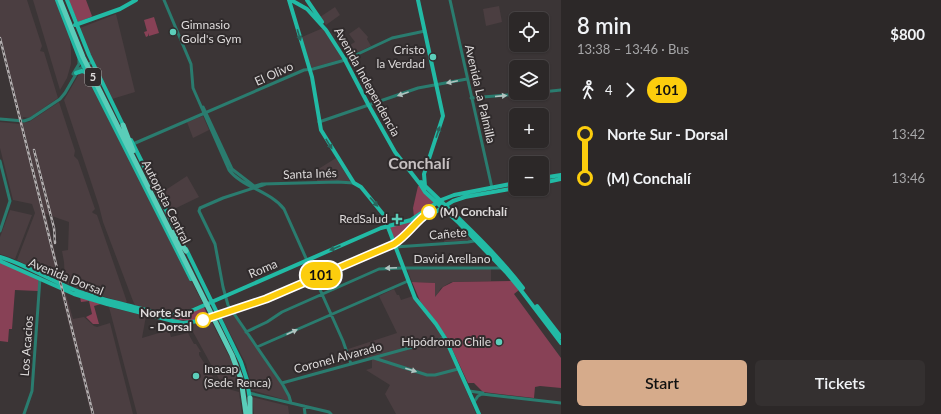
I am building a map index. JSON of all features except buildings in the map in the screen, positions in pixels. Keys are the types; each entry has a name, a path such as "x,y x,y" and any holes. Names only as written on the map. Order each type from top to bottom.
{"highway":[{"name":"Autopista Central","path":"60,0 81,54 132,152"},
{"name":"Autopista Central","path":"64,0 85,54 132,152 243,373 250,414"},
{"path":"123,125 132,152"},
{"path":"118,133 132,152"},
{"path":"172,233 178,254"},
{"path":"172,233 186,251"},
{"name":"Autopista Central","path":"224,336 240,374 245,414"},
{"path":"250,396 250,414"},
{"path":"242,397 245,414"}],"main road":[{"path":"57,0 79,57 217,329 236,371 242,397"},
{"path":"67,0 91,62 219,315 243,366 250,396"},
{"path":"68,29 123,8 136,0"},
{"path":"290,0 310,69 319,122 324,135 354,183 361,187 380,210 388,226 408,281 418,302 446,338 458,369 479,414"},
{"name":"Avenida Independencia","path":"290,0 305,8 323,26 346,59"},
{"name":"Avenida Independencia","path":"307,0 346,59 395,152 425,192 437,203 444,206 476,239 559,335"},
{"path":"418,0 442,115 424,174 426,186"},
{"path":"305,8 310,5"},
{"path":"76,73 82,70 87,73"},
{"name":"Avenida Independencia","path":"369,105 396,151 426,186 442,200 444,206"},
{"path":"549,177 561,175"},
{"path":"549,182 561,179"},
{"path":"395,246 414,226 444,206 459,198 509,185"},
{"path":"388,226 411,220 442,200 457,194 509,189"},
{"name":"Roma","path":"211,300 232,293 388,226"},
{"path":"392,237 395,240 400,240"},
{"name":"Avenida Independencia","path":"476,239 507,268 559,335 561,344"},
{"name":"Avenida Dorsal","path":"0,257 19,263 74,294 183,323 211,318 266,299 395,246"},
{"name":"Avenida Dorsal","path":"0,261 76,290 171,315 182,313 204,305 211,300"},
{"path":"183,323 190,329"},
{"path":"217,329 221,329 224,326"}],"street":[{"path":"164,0 191,64 192,85 231,170 253,187 278,203 284,209 349,355 351,364"},
{"name":"Avenida La Palmilla","path":"450,0 492,190"},
{"name":"El Olivo","path":"133,144 304,70 346,59 392,38 425,31"},
{"path":"71,82 79,63 79,57"},
{"path":"0,119 28,120 60,99 80,68 91,62"},
{"path":"319,122 418,88 467,79"},
{"path":"549,91 561,90"},
{"path":"471,98 509,95"},
{"path":"0,161 10,201 0,231"},
{"name":"Santa Inés","path":"224,295 215,244 199,210 223,198 266,184 354,183"},
{"name":"Cañete","path":"395,246 468,242 476,239"},
{"name":"David Arellano","path":"246,332 269,321 282,312 379,269 507,268"},
{"name":"Los Acacios","path":"24,414 32,391 40,276"},
{"path":"257,347 408,281"},
{"path":"224,295 232,311 289,394 291,403"},
{"name":"Coronel Alvarado","path":"282,383 374,358 380,358 446,338"},
{"path":"380,358 429,375 458,369"},
{"path":"469,391 561,403"},
{"path":"474,402 480,395 492,395"},
{"path":"250,396 291,403 330,413"},
{"path":"304,406 305,414"}],"shaded area":[{"path":"0,0 27,0 42,46 40,51 44,52 58,98 29,118 23,117 23,119 20,120 0,39"},
{"path":"33,0 56,0 69,34 71,64 67,78 60,90"},
{"path":"68,0 86,0 92,16 78,22"},
{"path":"499,6 502,22 486,26 483,9"},
{"path":"335,7 340,15 326,25 320,17"},
{"path":"116,14 135,92 112,99 89,54 80,28"},
{"path":"154,17 159,33 149,36 148,33 148,36 146,37 144,32 147,31 144,20"},
{"path":"359,27 368,37 367,39 371,46 348,57 343,49 355,42 349,34"},
{"path":"323,28 343,59 311,68 302,37"},
{"path":"83,72 86,74 203,304 177,313 163,313 135,305 103,222 64,100 79,74"},
{"path":"59,102 75,151 74,156 78,160 95,209 92,212 97,215 127,302 126,303 78,289 68,284 67,281 65,282 62,251 68,250 69,222 46,214 62,283 17,260 35,213 32,204 13,200 0,148 0,122 20,124 29,122"},
{"path":"203,116 209,130 193,138 187,122"},
{"path":"336,158 351,182 317,181 317,168 320,168"},
{"path":"187,176 199,197 170,211 161,193"},
{"path":"418,186 420,186 435,203 414,217 413,208"},
{"path":"10,210 32,215 15,259 0,254 0,237"},
{"path":"417,218 419,219 399,239 394,237 390,227"},
{"path":"463,230 471,240 444,242 444,233"},
{"path":"0,262 39,279 38,291 15,290 12,329 9,329 8,342 0,341"},
{"path":"407,269 491,269 491,281 451,282 441,288 435,298 434,283 412,282"},
{"name":"Hipódromo Chile","path":"512,281 519,290 514,294 561,358 561,388 535,387 534,398 483,392 474,383 468,383 446,336 420,301 412,282 435,283 435,297 443,287 453,282"},
{"path":"60,289 65,291 73,319 84,317 97,327 110,323 133,414 91,414"},
{"path":"394,289 401,300 413,296 439,330 445,340 476,414 396,414 385,394 390,385 366,370 372,368 372,359 350,354 348,349 397,333 379,296"},
{"path":"80,297 101,304 94,306 99,324 93,324 86,317 92,314 89,301 81,302"},
{"path":"109,307 146,316 142,338 169,330 171,337 188,333 194,344 196,344 201,352 199,352 199,355 208,369 209,374 211,374 221,387 239,392 242,414 137,414"},
{"path":"204,307 208,316 203,318 178,320 168,318 178,317"},
{"path":"232,313 281,382 289,401 251,390 246,364 221,316"},
{"path":"210,319 234,366 238,387 228,385 219,379 192,330 191,324"},
{"path":"252,397 288,406 289,414 254,414"}],"railway":[{"path":"0,38 93,414"},
{"path":"34,150 54,228 55,243"}],"bus line":[{"name":"101","path":"203,320 266,299 394,244 429,212"}],"place":[{"name":"Gimnasio Gold's Gym","path":"173,32"},
{"name":"Cristo la Verdad","path":"433,57"},
{"name":"(M) Conchalí","path":"429,212"},
{"name":"RedSalud","path":"397,219"},
{"name":"Norte Sur - Dorsal","path":"203,320"},
{"name":"Hipódromo Chile","path":"499,342"},
{"name":"Inacap (Sede Renca)","path":"196,376"}],"district":[{"name":"Conchalí","path":"419,163"}]}
